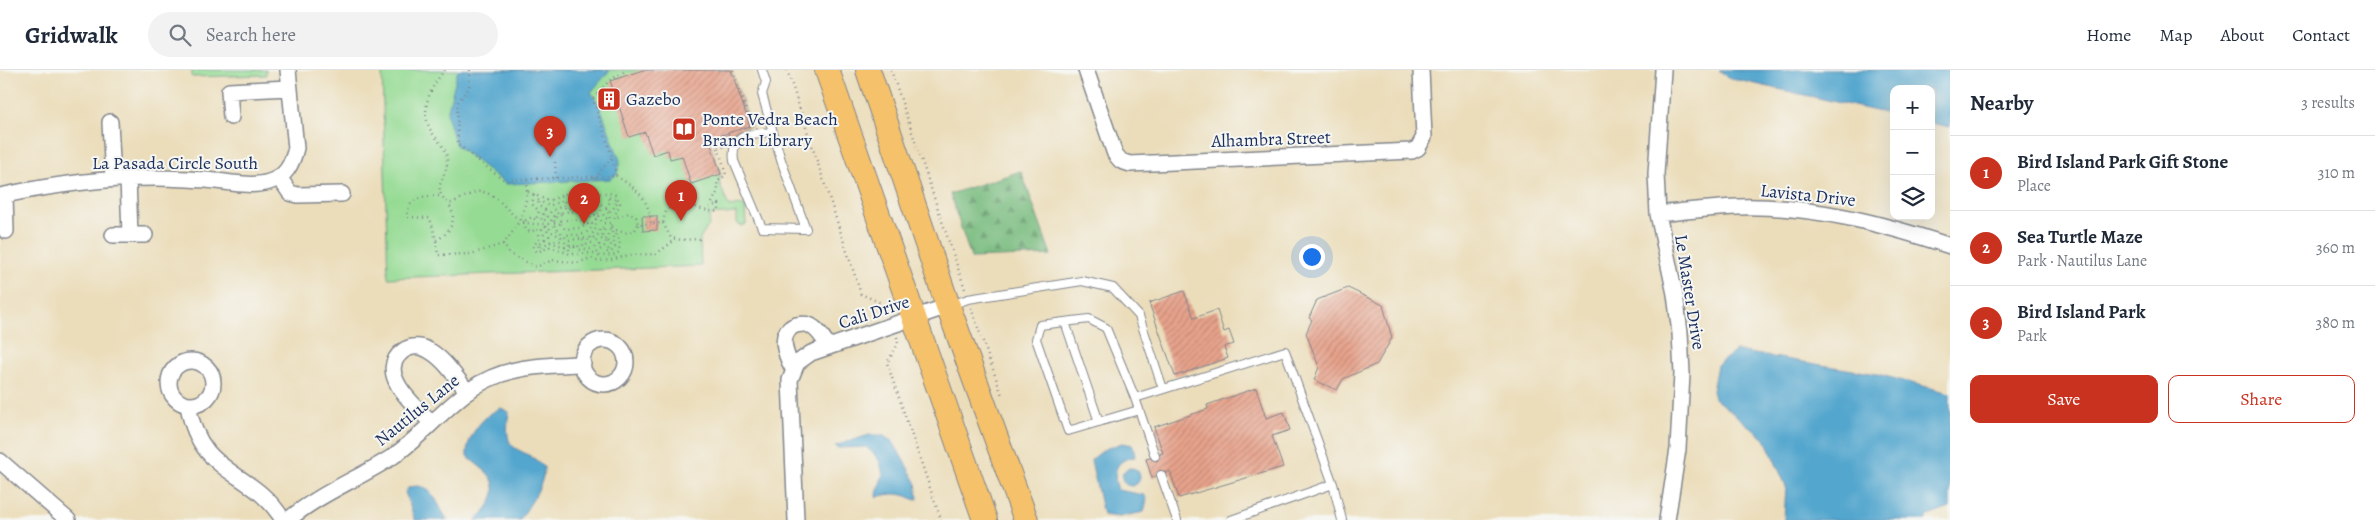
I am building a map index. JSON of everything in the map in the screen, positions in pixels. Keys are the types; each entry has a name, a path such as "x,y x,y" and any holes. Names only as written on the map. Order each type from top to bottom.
{"main road":[{"path":"827,70 904,322 985,520"},
{"path":"868,70 948,306 1026,520"}],"street":[{"path":"288,70 296,148 293,160 283,174 290,193 298,195 342,194"},
{"name":"Alhambra Street","path":"1086,70 1114,154 1121,161 1136,164 1408,152 1418,148 1424,137 1421,70"},
{"name":"Le Master Drive","path":"1663,70 1656,165 1658,214 1675,294 1680,333 1682,374 1678,449 1667,520"},
{"path":"231,117 229,90 289,88"},
{"path":"110,122 113,179"},
{"name":"La Pasada Circle South","path":"2,195 46,187 128,178 204,180 255,184 270,182 283,174"},
{"path":"128,178 130,235"},
{"path":"2,195 6,231"},
{"name":"Lavista Drive","path":"1658,214 1739,207 1801,210 1864,220 1950,246"},
{"path":"113,235 145,235"},
{"name":"Cali Drive","path":"794,369 803,357 811,353 948,306"},
{"path":"796,520 790,380 794,369 787,359 785,335 794,326 807,324 813,326 829,347"},
{"path":"432,422 407,397 394,379 394,364 401,352 414,347 427,349 438,358 468,392"},
{"name":"Nautilus Lane","path":"288,520 310,504 370,471 394,455 468,392 485,380 519,369 583,364"},
{"path":"188,405 193,429 207,453 222,467 268,500 283,520"},
{"path":"0,461 68,520"}],"lane":[{"path":"762,70 766,82 762,94 773,132 781,160 806,229 762,228 734,160 733,149 739,138 749,134 773,132"},
{"path":"948,306 968,299 1082,281 1113,288 1139,316 1163,389"},
{"path":"1139,410 1068,431 1036,339 1040,325 1089,319 1106,328 1135,398 1155,456"},
{"path":"1065,322 1099,422"},
{"path":"1135,398 1285,351 1333,484 1342,520"},
{"path":"1161,475 1177,520"},
{"path":"1234,519 1333,484"}],"path":[{"path":"436,240 445,236 452,225 453,215 448,203 440,196 438,189 447,168 447,155 431,130 427,111 428,98 435,81 445,70"},
{"path":"470,70 469,88 457,103 458,145 504,180 616,176 629,184 647,201 651,224"},
{"path":"616,176 612,156 592,99 610,80 627,70"},
{"path":"733,70 752,126 742,130"},
{"path":"787,70 861,294 881,303 904,322 898,344 886,363 941,520"},
{"path":"712,203 718,191 717,182 726,175 715,139 733,133"},
{"path":"717,145 724,147"},
{"path":"595,178 612,156"},
{"path":"555,162 556,179"},
{"path":"440,196 421,197 414,200 407,212 407,217 430,218 438,255 470,254 503,244 514,232 526,203 528,192 527,180"},
{"path":"448,203 477,192 486,193 498,200 518,219 531,224 547,224"},
{"path":"528,192 550,201 565,194 610,193 615,195 620,203 614,214"},
{"path":"524,222 532,217 536,220 539,212 532,204 534,195"},
{"path":"569,197 570,202 583,208 582,201 597,206 595,210 591,208 591,212 602,223 612,223 611,227 616,244 611,252 605,251 611,246 606,240 601,239 605,228 600,228 596,236 591,237"},
{"path":"573,197 574,205"},
{"path":"564,207 564,200 549,206 538,200 537,202 545,210 541,220 546,220 554,208 564,207 566,209 574,205 577,203 578,197 591,198 606,207 610,219 605,218 601,210 597,216 597,225 590,241 583,238 569,240 569,248 578,245 579,250 583,250 599,245 597,241 583,246 583,238"},
{"path":"606,207 610,202 607,197 614,199 615,206 609,212"},
{"path":"675,240 667,233 663,223 664,213 673,204 686,204 702,211 719,211 719,204 710,207"},
{"path":"582,205 586,206 586,214"},
{"path":"561,214 554,219 554,223 556,230 561,232 561,241 553,240 539,248 538,245 548,236 547,224 551,217 560,212 561,214 572,212 597,216"},
{"path":"609,212 614,214 614,218 626,213 634,215 638,224"},
{"path":"550,242 565,248 565,235 573,237 587,234 592,227 592,224 588,224 587,220 578,219 561,221 561,224"},
{"path":"524,222 526,230 530,232 537,229 540,238 532,246 537,252 550,247 570,254 596,253 599,256 615,255 619,252 620,244 616,230 625,233 633,232 638,224"},
{"path":"554,223 561,224 566,229 580,228 588,224"},
{"path":"638,224 663,223"},
{"path":"547,224 550,231 561,237"},
{"path":"596,253 606,245 611,227"},
{"path":"542,229 545,239"},
{"path":"503,244 510,254 536,266 554,260 577,263 591,258 597,261 611,260 628,255 656,254 675,240 700,240"}],"green space":[{"path":"192,70 266,70 266,75 192,77"},
{"path":"382,70 731,70 751,126 709,140 721,174 719,182 729,207 741,205 745,207 746,224 742,226 737,223 737,213 710,215 709,225 700,239 701,266 388,278"},
{"path":"1021,171 1051,255 971,258 950,194"}],"water":[{"path":"458,70 610,70 591,92 600,107 620,161 617,174 610,179 506,184 456,145 447,114"},
{"path":"1719,70 1950,70 1950,127 1935,124 1935,85 1890,85 1890,114 1729,78"},
{"path":"1736,351 1877,374 1950,393 1950,508 1928,516 1926,520 1784,520 1786,486 1765,439 1714,398 1712,391 1717,365"},
{"path":"501,408 509,412 508,437 511,443 515,448 535,459 544,467 542,481 536,495 520,520 475,520 489,506 494,493 494,487 489,475 467,456 467,449 469,441 482,421"},
{"path":"869,435 882,435 893,442 916,482 918,499 915,500 896,494 876,497 883,474 880,462 874,454 866,447 838,448 835,446"},
{"path":"1122,443 1133,445 1135,457 1128,458 1119,464 1115,473 1116,484 1118,490 1144,495 1147,499 1144,512 1119,517 1103,515 1091,460 1105,449"},
{"path":"1131,468 1137,471 1140,477 1137,483 1131,486 1125,483 1122,477 1125,471"},
{"path":"409,487 423,487 432,494 448,520 415,520 405,492"}],"building":[{"name":"Ponte Vedra Beach Branch Library","path":"643,70 731,70 750,126 709,139 721,174 691,184 682,156 670,159 668,150 653,155 645,132 629,137 618,103 609,106 604,104 604,94 614,91 610,81"},
{"path":"642,216 657,216 657,230 643,231"},
{"path":"1348,288 1383,305 1392,338 1377,364 1343,379 1337,390 1314,380 1319,367 1306,333 1312,320 1309,318 1317,300"},
{"path":"1184,291 1194,318 1217,310 1224,332 1229,330 1234,344 1224,347 1228,358 1175,376 1149,303"},
{"path":"1256,388 1266,418 1284,412 1290,430 1272,436 1283,467 1179,498 1170,471 1166,473 1160,470 1152,478 1146,459 1150,458 1157,461 1160,454 1163,453 1154,427 1208,409 1207,405"}],"place":[{"name":"Gazebo","path":"609,99"},
{"name":"Ponte Vedra Beach Branch Library","path":"684,129"},
{"name":"Bird Island Park","path":"550,157"},
{"name":"Bird Island Park Gift Stone","path":"681,221"},
{"name":"Sea Turtle Maze","path":"584,224"}]}
